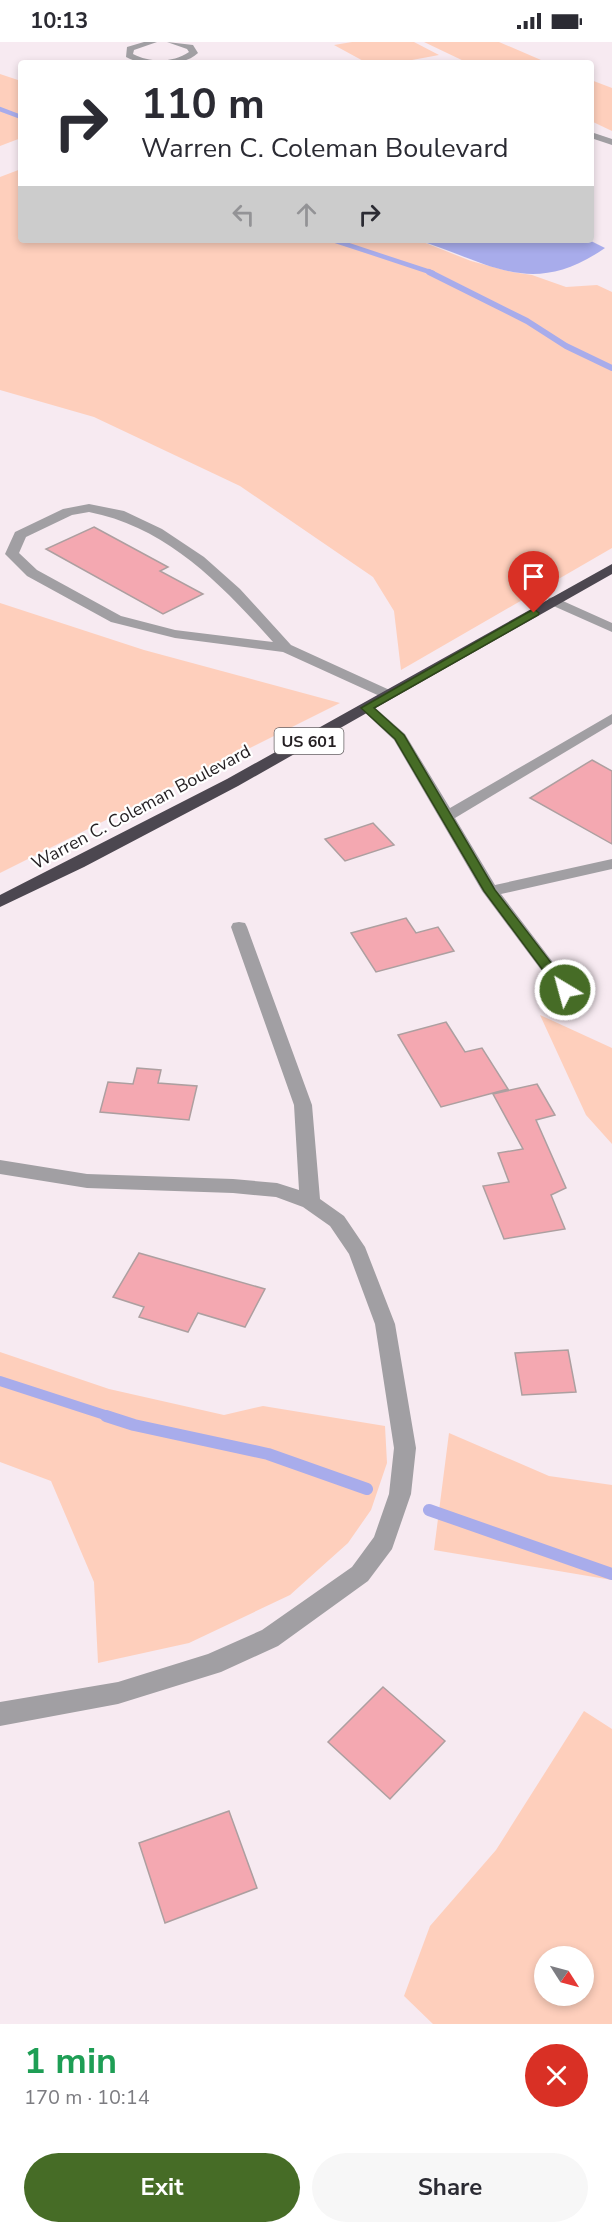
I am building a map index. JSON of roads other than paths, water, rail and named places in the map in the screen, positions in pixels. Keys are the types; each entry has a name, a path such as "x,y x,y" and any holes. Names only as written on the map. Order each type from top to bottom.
{"highway":[{"name":"Warren C. Coleman Boulevard","path":"0,902 137,832 367,708 612,568"}],"street":[{"path":"143,60 129,55 130,49 153,42"},
{"path":"171,42 184,44 194,50 194,53 178,60"},
{"path":"183,59 188,60"},
{"path":"594,136 612,142"},
{"path":"286,648 235,592 199,560 157,532 119,514 89,508 68,512 20,535 12,554 32,573 116,619 175,634 286,648 389,695"},
{"path":"554,601 612,628"},
{"path":"367,708 400,737 490,891 565,990"},
{"path":"446,817 612,718"},
{"path":"490,891 612,864"},
{"path":"239,927 303,1105 310,1202"},
{"path":"0,1167 87,1181 232,1186 278,1190 310,1202 337,1221 358,1252 386,1324 405,1448 400,1494 384,1542 360,1574 270,1638 212,1664 118,1693 0,1714"}],"water":[{"path":"594,242 605,248 579,263 555,272 533,274 511,272 426,243"}],"waterway":[{"path":"0,109 18,116"},
{"path":"342,243 433,273"},
{"path":"429,272 527,321 566,346 612,368"},
{"path":"0,1381 111,1417"},
{"path":"106,1416 134,1425 268,1454 367,1489"},
{"path":"429,1510 612,1574"}]}
